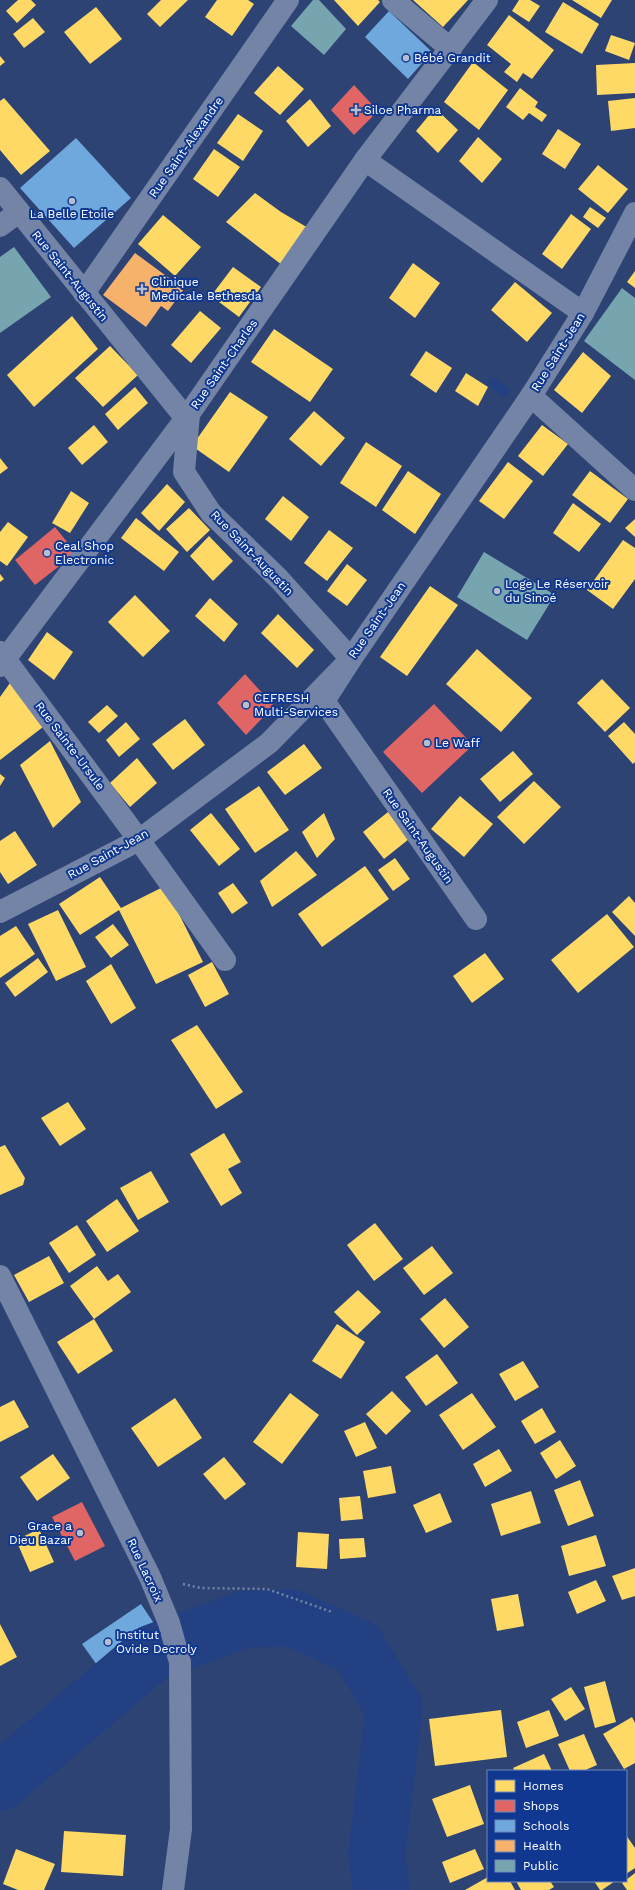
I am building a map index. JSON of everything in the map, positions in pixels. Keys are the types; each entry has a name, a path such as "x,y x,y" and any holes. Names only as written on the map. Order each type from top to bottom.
{"street":[{"name":"Rue Saint-Alexandre","path":"84,294 288,0"},
{"path":"393,0 451,49"},
{"name":"Rue Saint-Charles","path":"2,659 189,414 365,160 487,0"},
{"path":"365,160 582,312"},
{"name":"Rue Saint-Augustin","path":"0,188 84,294 180,411 189,414 184,472 211,513 279,579 351,659 324,701 476,919"},
{"path":"0,226 19,212"},
{"name":"Rue Saint-Jean","path":"0,912 139,840 269,743 351,659 531,396 582,312 635,213"},
{"path":"531,396 635,490"},
{"name":"Rue Sainte-Ursule","path":"2,659 139,840 225,960"},
{"name":"Rue Lacroix","path":"0,1276 150,1577 169,1623 180,1662 180,1830 173,1890"}],"path":[{"path":"150,1577 201,1588 267,1589 332,1612"}],"building: Homes":[{"path":"18,0 31,0 36,5 17,23 6,11"},
{"path":"161,0 188,0 160,27 147,14"},
{"path":"217,0 248,0 254,4 232,36 205,17"},
{"path":"334,0 378,0 380,2 358,26"},
{"path":"413,0 468,0 443,27"},
{"path":"519,0 530,0 540,6 529,22 512,11"},
{"path":"572,0 612,0 601,18"},
{"path":"563,2 599,24 582,54 545,32"},
{"path":"96,7 122,39 90,64 64,32"},
{"path":"509,15 554,50 532,79 523,73 517,82 504,72 511,64 487,45"},
{"path":"33,18 45,32 24,48 13,34"},
{"path":"611,35 635,43 629,60 605,51"},
{"path":"0,56 5,62 0,66"},
{"path":"473,62 508,90 479,130 444,102"},
{"path":"635,63 635,93 597,95 596,65"},
{"path":"278,66 304,89 280,115 254,93"},
{"path":"520,88 538,102 535,107 547,115 542,122 529,113 523,120 506,107"},
{"path":"4,98 50,151 21,175 0,150 0,101"},
{"path":"635,98 635,128 611,131 608,101"},
{"path":"310,99 331,126 308,147 286,121"},
{"path":"435,108 458,130 438,153 416,131"},
{"path":"238,114 263,131 243,161 217,143"},
{"path":"558,129 581,144 565,169 542,154"},
{"path":"478,137 502,159 482,183 459,161"},
{"path":"214,149 240,167 218,197 193,179"},
{"path":"598,165 628,189 608,213 578,189"},
{"path":"255,193 281,212 310,229 282,265 226,222"},
{"path":"590,207 606,218 598,228 583,217"},
{"path":"571,214 591,229 562,269 542,254"},
{"path":"163,215 201,247 175,276 138,244"},
{"path":"413,263 440,283 415,318 389,298"},
{"path":"233,267 261,287 239,317 211,296"},
{"path":"635,271 635,288 627,282"},
{"path":"515,282 552,313 527,342 491,310"},
{"path":"200,311 221,328 191,363 171,345"},
{"path":"72,316 98,349 34,407 7,375"},
{"path":"274,329 333,369 310,402 251,362"},
{"path":"110,346 138,375 103,407 75,378"},
{"path":"426,351 452,368 436,393 410,375"},
{"path":"583,352 611,376 582,413 554,390"},
{"path":"466,373 488,387 478,406 455,391"},
{"path":"135,387 148,403 118,430 105,414"},
{"path":"230,392 268,417 229,472 192,446"},
{"path":"314,411 345,438 321,466 289,439"},
{"path":"94,425 108,442 82,465 68,448"},
{"path":"542,425 568,444 543,476 518,456"},
{"path":"366,442 402,466 376,507 340,483"},
{"path":"0,458 8,468 0,474"},
{"path":"508,462 533,481 504,519 479,501"},
{"path":"408,471 441,494 415,534 382,510"},
{"path":"590,471 628,499 610,523 572,495"},
{"path":"167,484 185,502 159,531 141,513"},
{"path":"71,491 89,503 70,533 52,523"},
{"path":"283,496 309,517 291,541 265,519"},
{"path":"573,503 601,524 579,552 553,533"},
{"path":"189,508 210,530 187,552 166,529"},
{"path":"136,518 179,552 164,571 121,538"},
{"path":"635,519 635,537 625,528"},
{"path":"8,522 28,537 7,566 0,561 0,532"},
{"path":"329,530 353,548 327,581 304,563"},
{"path":"209,536 233,561 213,581 190,556"},
{"path":"623,540 635,548 635,579 613,609 587,590"},
{"path":"347,564 367,580 347,606 327,591"},
{"path":"0,574 4,579 0,582"},
{"path":"430,586 458,605 407,676 380,657"},
{"path":"135,595 170,631 143,657 108,622"},
{"path":"210,598 238,624 224,642 195,616"},
{"path":"278,614 314,650 297,668 261,633"},
{"path":"47,632 73,652 54,680 28,660"},
{"path":"477,649 532,698 501,732 446,684"},
{"path":"602,679 630,708 605,732 577,703"},
{"path":"10,683 43,727 0,760 0,697"},
{"path":"107,705 118,716 99,733 88,722"},
{"path":"185,719 205,745 173,770 152,744"},
{"path":"126,722 140,739 119,757 106,740"},
{"path":"624,722 635,734 635,762 633,764 608,736"},
{"path":"50,741 81,802 53,828 20,765"},
{"path":"304,744 322,768 285,795 267,772"},
{"path":"513,751 533,774 500,802 480,779"},
{"path":"137,758 157,783 130,807 110,783"},
{"path":"0,774 5,778 0,786"},
{"path":"534,781 561,807 524,844 497,817"},
{"path":"259,786 289,830 255,853 225,809"},
{"path":"460,796 493,824 464,857 431,829"},
{"path":"388,812 409,839 384,859 363,832"},
{"path":"211,813 240,849 219,866 190,830"},
{"path":"324,813 335,839 317,858 302,832"},
{"path":"15,831 37,865 8,884 0,872 0,841"},
{"path":"296,851 317,875 272,907 260,881"},
{"path":"395,858 410,879 393,891 378,870"},
{"path":"365,866 389,899 322,947 298,914"},
{"path":"100,877 121,908 165,886 203,962 156,984 119,910 80,935 59,904"},
{"path":"233,883 248,903 232,914 218,893"},
{"path":"629,896 635,903 635,936 612,912"},
{"path":"58,910 86,967 56,981 28,924"},
{"path":"607,914 634,947 578,993 551,960"},
{"path":"113,924 129,945 111,958 95,937"},
{"path":"16,926 35,954 0,978 0,936"},
{"path":"485,953 504,979 472,1003 453,976"},
{"path":"38,958 48,972 15,997 5,983"},
{"path":"212,962 229,994 205,1007 188,975"},
{"path":"111,964 136,1008 111,1024 86,981"},
{"path":"197,1025 243,1092 216,1109 171,1040"},
{"path":"68,1102 86,1129 60,1146 41,1118"},
{"path":"224,1133 241,1162 228,1169 242,1193 221,1206 190,1154"},
{"path":"5,1145 25,1178 23,1185 0,1195 0,1147"},
{"path":"151,1171 169,1202 138,1220 120,1188"},
{"path":"117,1199 139,1231 107,1252 86,1221"},
{"path":"375,1223 403,1259 374,1281 347,1245"},
{"path":"77,1225 96,1255 69,1273 49,1243"},
{"path":"432,1246 453,1273 424,1295 403,1268"},
{"path":"49,1256 64,1283 29,1302 14,1275"},
{"path":"97,1266 108,1281 118,1274 131,1292 94,1319 70,1286"},
{"path":"358,1290 381,1312 357,1335 334,1312"},
{"path":"445,1298 469,1327 444,1348 420,1319"},
{"path":"94,1319 113,1351 78,1374 57,1342"},
{"path":"337,1324 365,1342 341,1379 312,1361"},
{"path":"437,1354 458,1383 426,1406 405,1377"},
{"path":"523,1361 539,1387 515,1401 499,1374"},
{"path":"392,1391 411,1411 386,1435 366,1414"},
{"path":"290,1393 319,1415 282,1464 253,1442"},
{"path":"472,1393 496,1427 463,1450 439,1415"},
{"path":"175,1398 202,1438 158,1467 131,1428"},
{"path":"14,1400 29,1427 0,1442 0,1407"},
{"path":"542,1408 556,1432 535,1444 521,1421"},
{"path":"365,1422 377,1448 356,1457 344,1431"},
{"path":"560,1440 576,1466 556,1479 540,1453"},
{"path":"499,1449 512,1471 485,1487 473,1464"},
{"path":"53,1454 70,1478 37,1501 20,1477"},
{"path":"224,1457 246,1484 225,1500 203,1474"},
{"path":"391,1466 396,1493 368,1498 363,1471"},
{"path":"580,1480 594,1516 568,1526 554,1490"},
{"path":"531,1491 541,1523 501,1536 491,1504"},
{"path":"440,1493 452,1522 426,1533 413,1505"},
{"path":"360,1496 363,1519 341,1521 339,1498"},
{"path":"39,1529 54,1562 30,1572 16,1540"},
{"path":"298,1532 329,1534 327,1569 296,1567"},
{"path":"596,1535 606,1566 569,1576 561,1546"},
{"path":"364,1538 366,1557 340,1559 339,1539"},
{"path":"635,1568 635,1596 622,1600 612,1576"},
{"path":"596,1580 606,1601 577,1614 568,1592"},
{"path":"518,1594 524,1626 497,1631 491,1599"},
{"path":"0,1624 17,1657 0,1666"},
{"path":"605,1681 616,1722 595,1728 584,1687"},
{"path":"571,1687 585,1709 565,1721 551,1699"},
{"path":"501,1710 507,1757 435,1766 429,1719"},
{"path":"549,1710 559,1736 526,1748 517,1722"},
{"path":"632,1717 635,1723 635,1763 624,1769 603,1734"},
{"path":"584,1734 597,1765 585,1770 570,1770 558,1744"},
{"path":"544,1754 552,1770 514,1770 513,1768"},
{"path":"470,1785 484,1824 447,1837 432,1799"},
{"path":"64,1831 126,1835 123,1876 61,1872"},
{"path":"627,1836 635,1848 635,1868 627,1873"},
{"path":"16,1849 55,1864 44,1890 18,1890 3,1884"},
{"path":"475,1849 484,1869 450,1883 442,1862"},
{"path":"635,1873 635,1890 627,1890 622,1883 627,1882 627,1879"},
{"path":"487,1878 487,1882 511,1882 515,1890 465,1890"},
{"path":"517,1882 551,1882 554,1887 549,1890 521,1890"},
{"path":"595,1882 614,1882 602,1890 600,1890"}],"building: Shops":[{"path":"354,85 378,111 354,135 331,110"},
{"path":"55,527 76,553 35,585 15,560"},
{"path":"245,674 274,706 246,735 217,703"},
{"path":"434,704 473,745 422,793 383,752"},
{"path":"82,1502 105,1546 75,1561 52,1517"}],"building: Schools":[{"path":"389,11 432,52 408,79 365,37"},
{"path":"76,138 131,198 74,248 20,188"},
{"path":"141,1604 155,1625 97,1665 82,1644"}],"building: Health":[{"path":"135,253 184,289 168,311 161,306 146,327 103,295"}],"building: Public":[{"path":"313,0 319,0 346,29 324,55 291,26"},
{"path":"14,247 51,297 0,333 0,257"},
{"path":"622,288 635,298 635,380 584,341"},
{"path":"484,552 555,595 527,640 457,597"}],"waterway":[{"path":"493,383 504,391"},
{"path":"0,1782 152,1653 245,1619 292,1618 357,1647 394,1708 377,1853 381,1890"}],"place":[{"name":"Bébé Grandit","path":"406,58"},
{"name":"Siloe Pharma","path":"356,110"},
{"name":"La Belle Etoile","path":"72,201"},
{"name":"Clinique Medicale Bethesda","path":"142,289"},
{"name":"Ceal Shop Electronic","path":"47,553"},
{"name":"Loge Le Réservoir du Sinoé","path":"497,591"},
{"name":"CEFRESH Multi-Services","path":"246,705"},
{"name":"Le Waff","path":"427,743"},
{"name":"Grace a Dieu Bazar","path":"80,1533"},
{"name":"Institut Ovide Decroly","path":"108,1642"}]}
